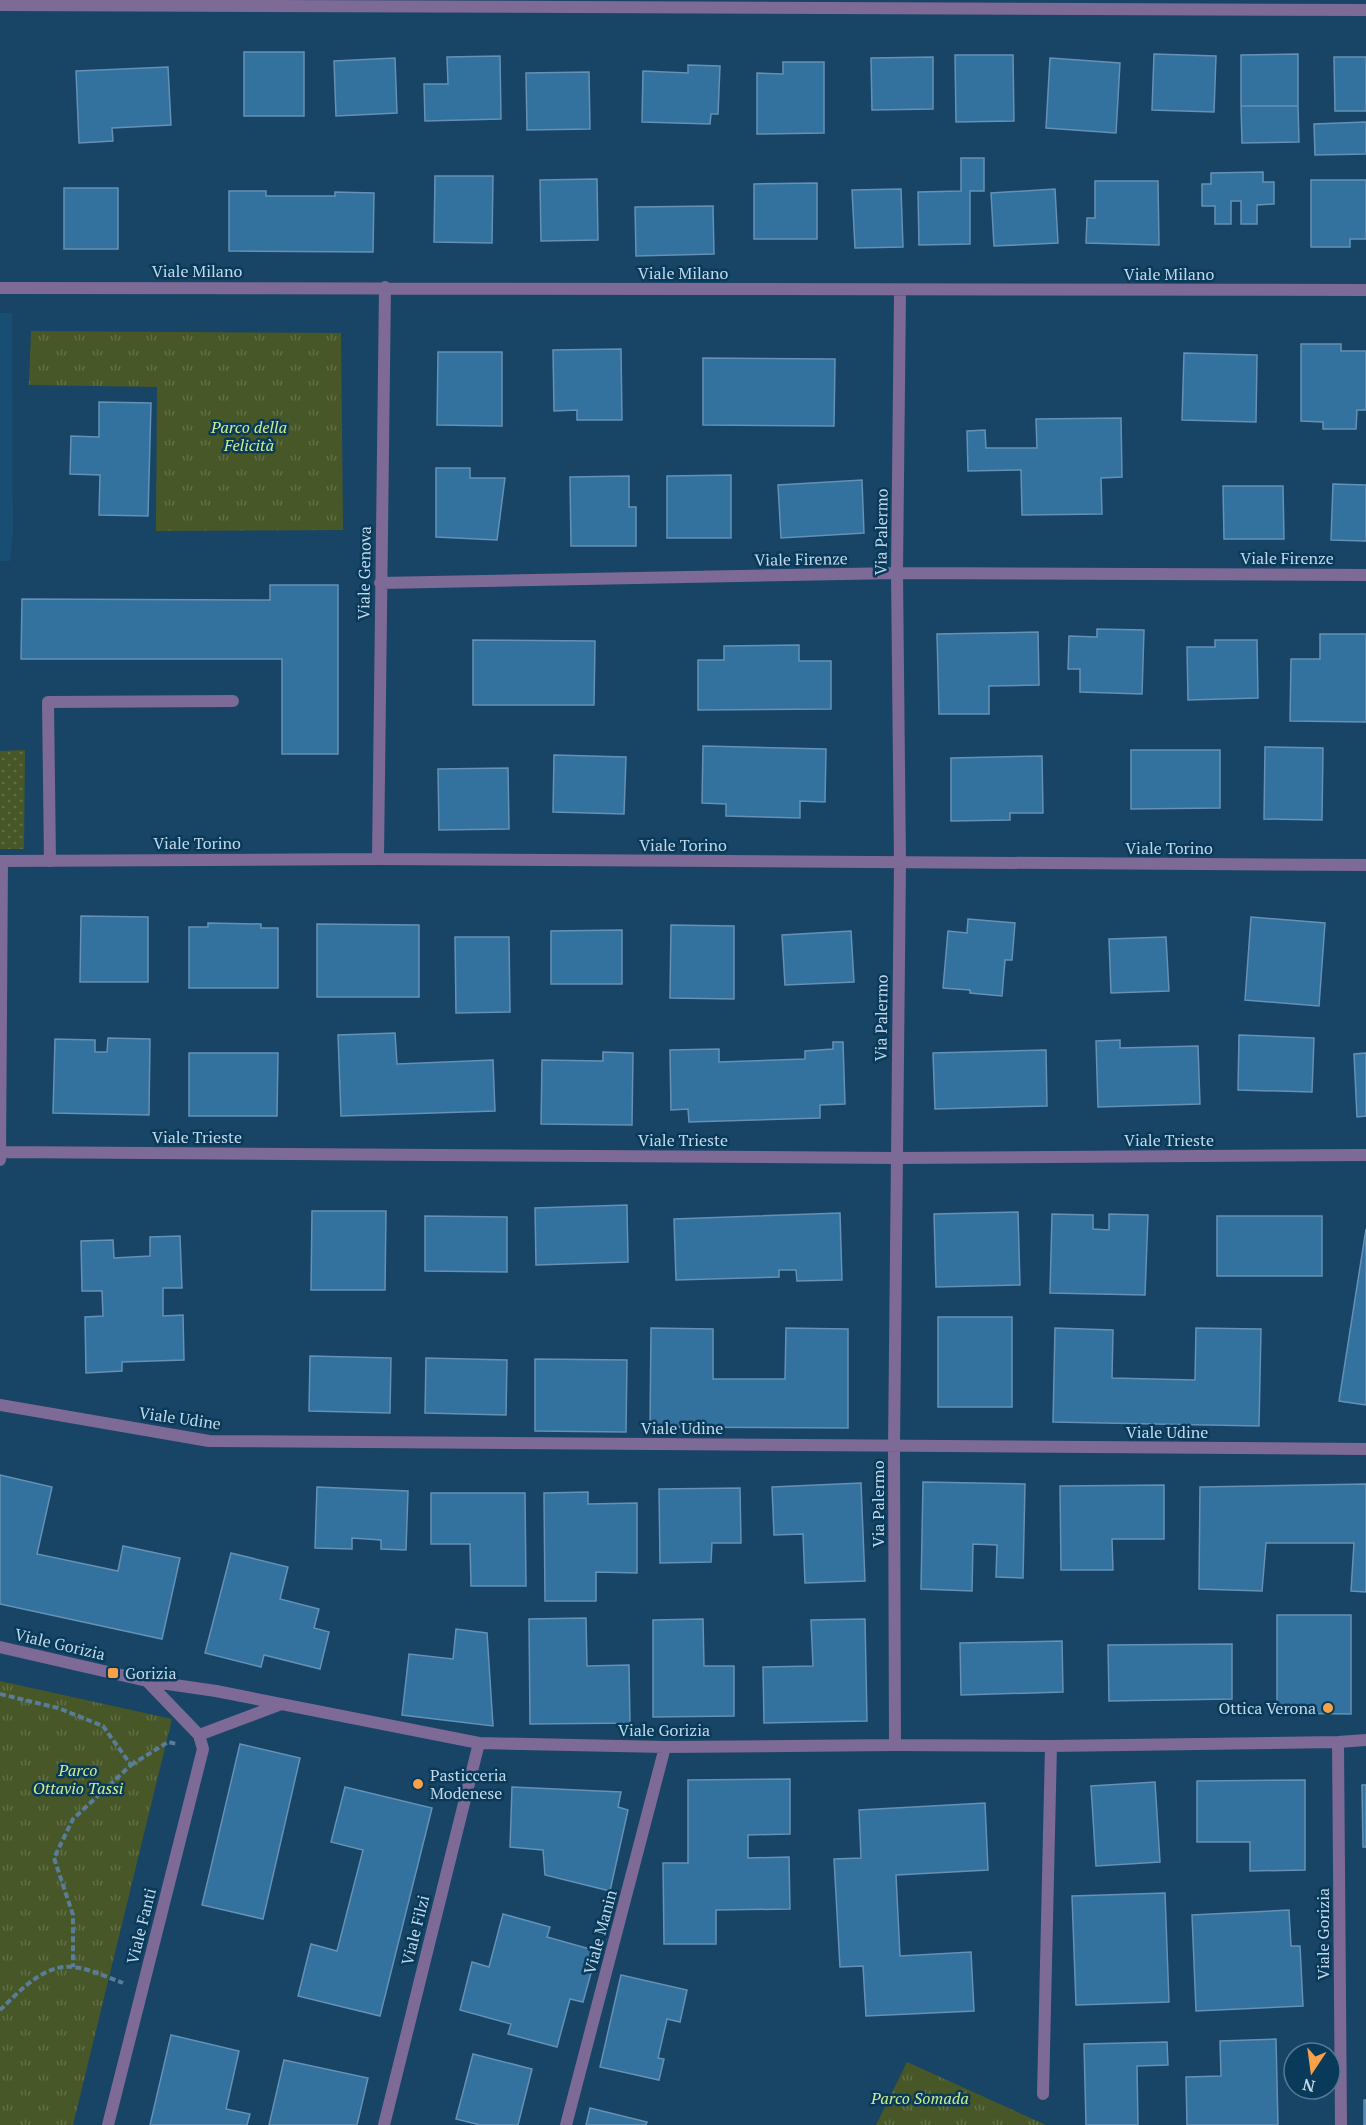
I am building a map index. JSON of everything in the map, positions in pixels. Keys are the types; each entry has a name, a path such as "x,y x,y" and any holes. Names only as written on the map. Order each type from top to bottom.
{"street":[{"path":"0,5 1366,10"},
{"name":"Viale Genova","path":"378,859 385,287"},
{"name":"Viale Milano","path":"0,288 1366,290"},
{"name":"Via Palermo","path":"895,1745 894,1446 900,863 897,573 900,291"},
{"name":"Viale Firenze","path":"380,583 897,573 1366,575"},
{"path":"50,861 48,702 233,701"},
{"name":"Viale Torino","path":"1,861 378,859 1366,865"},
{"path":"0,1154 1,861"},
{"name":"Viale Trieste","path":"0,1154 896,1158 1366,1155"},
{"name":"Viale Udine","path":"0,1405 209,1441 1366,1449"},
{"name":"Viale Gorizia","path":"0,1647 147,1681 280,1704 478,1743 665,1747 1051,1746 1366,1740"},
{"path":"147,1681 199,1735 203,1749"},
{"path":"199,1735 280,1704"},
{"name":"Viale Gorizia","path":"1338,1742 1341,2125"},
{"name":"Viale Filzi","path":"384,2125 478,1743"},
{"path":"1043,2094 1051,1746"},
{"name":"Viale Manin","path":"566,2125 665,1747"},
{"name":"Viale Fanti","path":"108,2125 203,1749"}],"path":[{"path":"0,1694 58,1707 103,1726 131,1765"},
{"path":"74,1967 74,1915 54,1858 73,1819 131,1765 168,1742 203,1749"},
{"path":"0,2010 24,1987 55,1968 74,1967 142,1990"}],"shaded area":[{"path":"0,313 12,313 13,533 10,561 0,561"}],"green space":[{"name":"Parco della Felicità","path":"31,331 341,333 343,530 156,531 157,387 29,385"},
{"path":"25,750 24,849 0,849 0,751"},
{"name":"Parco Ottavio Tassi","path":"0,1681 172,1719 73,2125 0,2125"},
{"name":"Parco Somada","path":"907,2062 1046,2125 876,2125"}],"building":[{"path":"244,52 304,52 304,116 244,116"},
{"path":"1154,54 1216,56 1214,112 1152,110"},
{"path":"1298,54 1298,106 1241,106 1241,55"},
{"path":"955,55 1013,55 1014,121 956,122"},
{"path":"500,56 501,119 425,121 424,84 448,84 447,57"},
{"path":"933,57 933,109 872,110 871,58"},
{"path":"1334,57 1366,57 1366,111 1335,111"},
{"path":"395,58 397,113 336,116 334,61"},
{"path":"1050,58 1120,63 1116,133 1046,128"},
{"path":"783,62 824,62 824,133 757,134 757,73 783,74"},
{"path":"688,65 720,66 718,114 711,114 710,124 642,122 643,71 688,73"},
{"path":"168,67 171,125 112,128 113,141 79,143 76,71"},
{"path":"589,72 590,129 527,130 526,73"},
{"path":"1241,106 1298,106 1299,142 1242,143"},
{"path":"1366,122 1366,154 1315,155 1314,124"},
{"path":"961,158 984,158 984,191 970,191 970,244 919,245 918,192 961,191"},
{"path":"1263,172 1263,182 1274,182 1274,204 1257,205 1257,224 1241,224 1241,201 1231,201 1231,224 1215,224 1215,206 1202,206 1202,184 1211,184 1211,173"},
{"path":"435,176 493,176 492,243 434,242"},
{"path":"597,179 598,240 541,241 540,180"},
{"path":"1311,180 1366,180 1366,239 1350,239 1350,247 1311,247"},
{"path":"1095,181 1158,181 1159,245 1086,243 1087,218 1095,218"},
{"path":"817,183 817,239 754,239 754,184"},
{"path":"64,188 118,188 118,249 64,249"},
{"path":"901,189 903,247 855,248 852,190"},
{"path":"1055,189 1058,243 994,246 991,193"},
{"path":"229,191 266,191 266,196 335,196 335,192 374,193 373,252 229,251"},
{"path":"713,206 714,254 636,256 635,207"},
{"path":"1301,344 1341,344 1341,351 1366,351 1366,410 1357,410 1356,429 1323,429 1323,422 1301,421"},
{"path":"621,349 622,420 577,420 577,410 554,411 553,350"},
{"path":"438,352 502,352 502,426 437,425"},
{"path":"1184,353 1257,355 1256,422 1182,420"},
{"path":"703,358 835,359 834,426 703,425"},
{"path":"99,402 151,403 148,516 99,515 100,475 70,474 71,436 99,437"},
{"path":"1121,418 1122,477 1101,478 1102,514 1022,515 1021,470 968,471 967,431 985,430 986,448 1037,448 1036,419"},
{"path":"436,468 470,468 470,478 505,478 497,540 436,537"},
{"path":"731,475 731,538 667,538 667,476"},
{"path":"629,476 629,507 636,507 636,546 571,546 570,477"},
{"path":"862,480 864,533 781,538 778,485"},
{"path":"1333,484 1366,485 1366,541 1331,540"},
{"path":"1223,486 1283,486 1284,539 1224,539"},
{"path":"270,585 338,585 338,754 282,754 282,659 21,659 22,599 270,600"},
{"path":"1097,629 1144,630 1142,694 1080,692 1080,669 1068,669 1069,636 1097,637"},
{"path":"1038,632 1039,685 989,686 989,714 939,714 937,634"},
{"path":"1320,634 1366,634 1366,722 1290,721 1291,659 1320,659"},
{"path":"473,640 595,641 594,705 473,705"},
{"path":"1215,640 1257,640 1258,698 1188,700 1187,647 1215,647"},
{"path":"799,645 799,661 831,661 831,709 698,710 698,660 724,660 724,646"},
{"path":"703,746 826,749 825,802 800,801 800,818 726,816 726,804 702,803"},
{"path":"1265,747 1323,748 1322,820 1264,819"},
{"path":"1131,750 1220,750 1220,808 1131,809"},
{"path":"554,755 626,757 624,814 553,812"},
{"path":"1042,756 1043,813 1010,813 1010,820 951,821 951,758"},
{"path":"508,768 509,829 439,830 438,769"},
{"path":"81,916 148,917 148,982 80,982"},
{"path":"1251,917 1325,923 1319,1006 1245,1000"},
{"path":"968,919 1015,923 1012,960 1005,960 1002,996 943,988 948,931 967,933"},
{"path":"208,923 261,924 261,928 278,928 278,988 189,988 189,927 208,927"},
{"path":"317,924 419,925 419,997 317,997"},
{"path":"671,925 734,926 734,999 670,998"},
{"path":"622,930 622,984 551,984 551,931"},
{"path":"851,931 854,982 785,985 782,935"},
{"path":"455,937 509,937 510,1012 456,1013"},
{"path":"1166,937 1169,991 1111,993 1109,939"},
{"path":"395,1033 397,1064 493,1060 495,1111 341,1116 338,1035"},
{"path":"1239,1035 1314,1038 1312,1092 1238,1090"},
{"path":"108,1038 150,1039 149,1115 53,1113 55,1039 95,1040 95,1052 107,1052"},
{"path":"1120,1040 1120,1048 1198,1046 1200,1104 1098,1107 1096,1041"},
{"path":"833,1042 843,1042 845,1104 820,1105 820,1118 689,1122 688,1109 671,1110 670,1050 719,1049 719,1062 805,1059 805,1051 833,1049"},
{"path":"1046,1050 1047,1106 935,1109 933,1053"},
{"path":"603,1052 633,1053 632,1125 541,1124 542,1060 603,1061"},
{"path":"189,1053 278,1053 277,1116 189,1116"},
{"path":"1366,1053 1366,1116 1357,1117 1354,1054"},
{"path":"627,1205 628,1262 536,1265 535,1208"},
{"path":"312,1211 386,1211 385,1290 311,1290"},
{"path":"1018,1212 1020,1285 936,1287 934,1214"},
{"path":"840,1213 842,1280 797,1281 796,1270 779,1270 779,1277 676,1280 674,1219"},
{"path":"1052,1214 1093,1215 1093,1229 1109,1230 1109,1214 1148,1215 1145,1295 1050,1293"},
{"path":"425,1216 507,1217 507,1272 425,1271"},
{"path":"1217,1216 1322,1216 1322,1276 1217,1276"},
{"path":"1366,1229 1366,1405 1339,1401"},
{"path":"180,1236 182,1288 163,1288 163,1316 183,1315 184,1360 122,1362 122,1371 86,1373 85,1317 103,1316 102,1291 82,1291 81,1241 113,1240 114,1258 150,1256 150,1237"},
{"path":"938,1317 1012,1317 1012,1407 938,1407"},
{"path":"651,1328 713,1329 713,1379 785,1379 786,1328 848,1329 848,1428 650,1427"},
{"path":"1055,1328 1113,1330 1112,1378 1195,1380 1196,1328 1261,1329 1259,1426 1053,1422"},
{"path":"310,1356 391,1358 390,1413 309,1411"},
{"path":"426,1358 507,1360 506,1415 425,1413"},
{"path":"535,1359 627,1360 626,1432 535,1431"},
{"path":"0,1475 52,1487 37,1554 118,1571 123,1546 180,1558 162,1639 0,1604"},
{"path":"923,1482 1025,1484 1023,1578 996,1577 997,1545 973,1544 972,1591 921,1589"},
{"path":"861,1483 865,1581 805,1583 803,1534 774,1535 772,1487"},
{"path":"1366,1484 1366,1592 1351,1591 1354,1543 1266,1543 1262,1591 1199,1589 1200,1487"},
{"path":"1164,1485 1164,1539 1112,1539 1113,1570 1061,1570 1060,1486"},
{"path":"317,1487 408,1491 406,1550 381,1549 381,1540 352,1538 352,1549 315,1548"},
{"path":"740,1488 741,1543 712,1543 711,1562 660,1563 659,1489"},
{"path":"588,1492 588,1504 637,1503 637,1573 596,1572 596,1601 545,1601 544,1493"},
{"path":"431,1493 525,1493 526,1586 471,1586 470,1544 431,1544"},
{"path":"231,1553 288,1567 280,1599 319,1609 314,1628 329,1632 320,1669 264,1655 261,1667 205,1653"},
{"path":"1277,1615 1351,1615 1351,1714 1277,1713"},
{"path":"586,1618 587,1666 629,1665 630,1723 530,1724 529,1619"},
{"path":"703,1619 704,1666 734,1666 734,1716 653,1717 653,1620"},
{"path":"865,1619 867,1721 764,1723 763,1667 813,1666 811,1620"},
{"path":"456,1629 487,1633 493,1726 402,1715 409,1654 453,1659"},
{"path":"1062,1641 1063,1692 961,1695 960,1643"},
{"path":"1232,1644 1232,1699 1109,1701 1108,1645"},
{"path":"240,1744 300,1758 263,1919 202,1905"},
{"path":"790,1779 790,1834 748,1835 748,1858 789,1857 790,1909 716,1910 716,1944 664,1944 663,1863 688,1863 688,1780"},
{"path":"1305,1780 1305,1870 1250,1871 1250,1842 1197,1842 1197,1781"},
{"path":"1155,1782 1160,1862 1096,1866 1091,1786"},
{"path":"1362,1785 1366,1785 1366,1847 1363,1847"},
{"path":"345,1787 432,1808 380,2016 298,1996 311,1944 337,1951 363,1850 331,1842"},
{"path":"512,1787 621,1792 618,1807 628,1810 610,1891 545,1875 543,1850 510,1847"},
{"path":"985,1803 988,1870 896,1875 900,1956 971,1952 974,2011 866,2016 863,1966 840,1967 834,1859 861,1858 859,1810"},
{"path":"1165,1893 1169,2002 1076,2005 1072,1896"},
{"path":"1289,1910 1291,1946 1300,1946 1303,2006 1196,2011 1192,1915"},
{"path":"503,1914 550,1927 547,1937 597,1951 583,2002 570,1999 557,2047 508,2034 511,2024 460,2010 472,1962 489,1967"},
{"path":"621,1975 687,1990 680,2022 667,2019 658,2058 664,2059 659,2080 600,2067"},
{"path":"171,2035 239,2051 226,2109 250,2114 247,2125 150,2125"},
{"path":"1276,2039 1278,2125 1187,2125 1186,2077 1221,2076 1220,2041"},
{"path":"1167,2042 1168,2065 1137,2066 1138,2125 1086,2125 1084,2044"},
{"path":"473,2054 532,2069 518,2125 480,2125 456,2119"},
{"path":"284,2060 368,2078 357,2125 269,2125"},
{"path":"1364,2100 1366,2100 1366,2125 1364,2125"},
{"path":"590,2108 647,2122 646,2125 586,2125"}],"place":[{"name":"Gorizia","path":"113,1673"},
{"name":"Ottica Verona","path":"1328,1708"},
{"name":"Pasticceria Modenese","path":"418,1784"}]}
